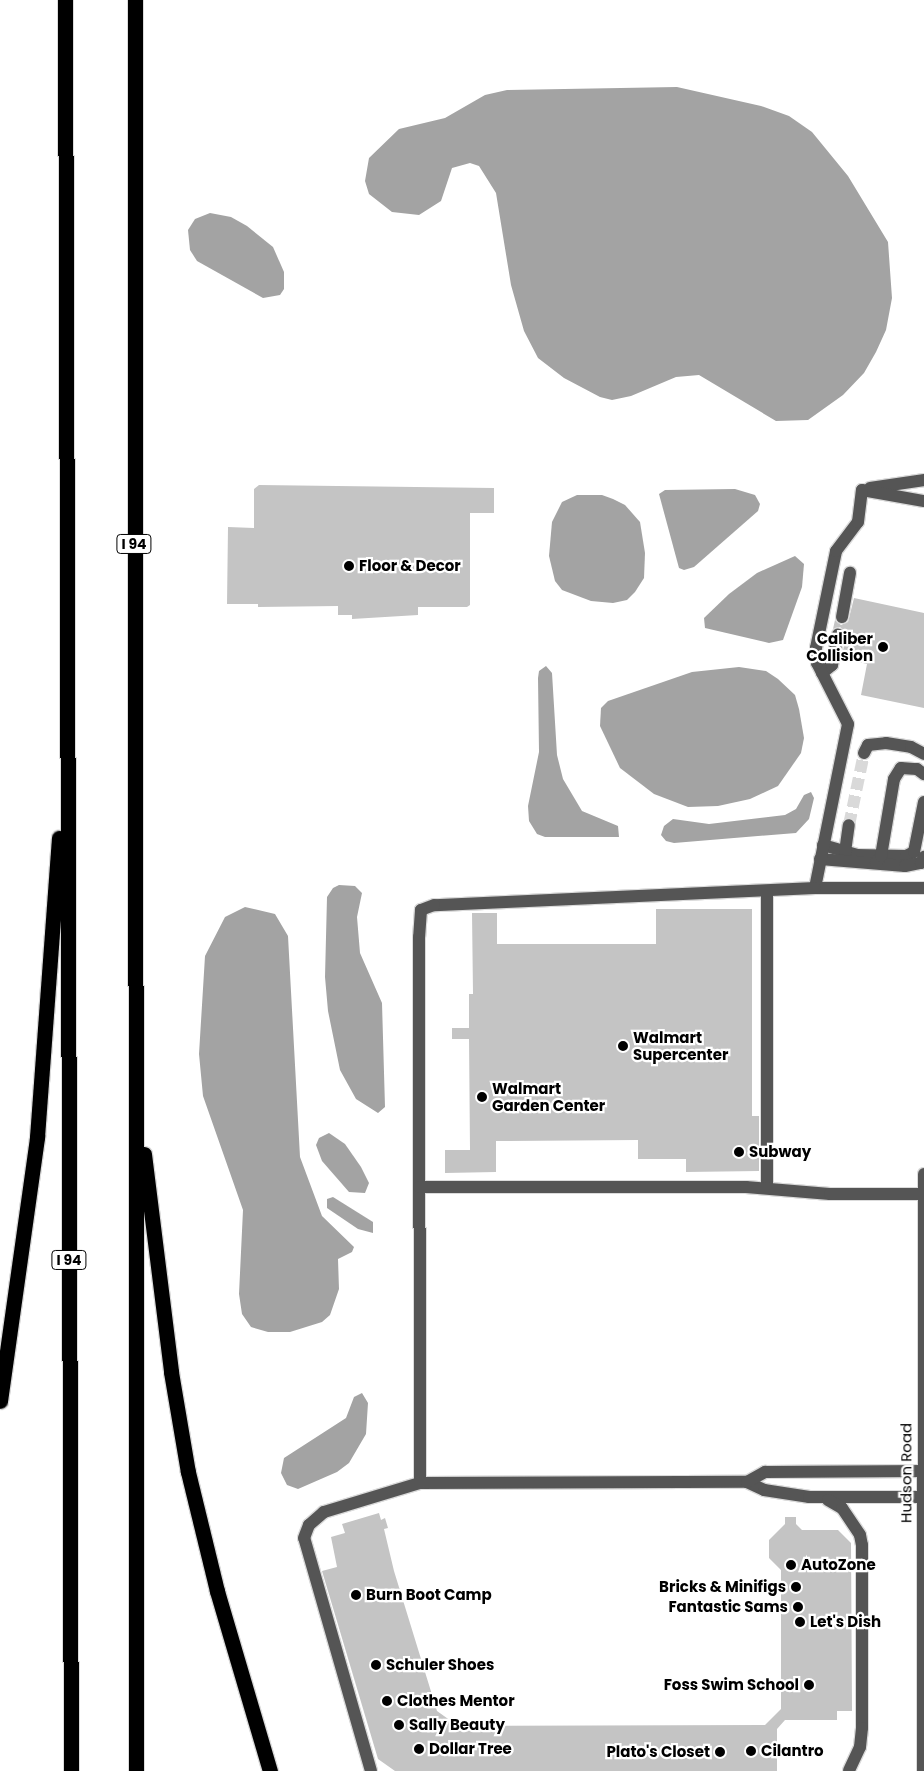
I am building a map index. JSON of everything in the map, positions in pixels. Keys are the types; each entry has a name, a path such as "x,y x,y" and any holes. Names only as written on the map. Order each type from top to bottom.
{"highway":[{"name":"I 94","path":"65,0 70,1771"},
{"name":"I 94","path":"135,0 136,1771"},
{"path":"0,1401 36,1137 49,942 68,749"},
{"path":"136,1088 170,1363 188,1472 217,1591 270,1771"}],"street":[{"path":"862,490 924,480"},
{"path":"862,490 924,501"},
{"path":"815,888 848,724 822,673 816,648 834,557 842,540 858,522 862,490"},
{"path":"842,617 850,573"},
{"path":"822,673 832,665 838,635"},
{"path":"864,753 868,745 886,743 911,747 924,754"},
{"path":"878,860 894,779 901,768 917,769 924,774"},
{"path":"820,858 878,860 914,852 924,802"},
{"path":"846,848 849,825"},
{"path":"823,845 846,848 873,848 882,843"},
{"path":"846,848 878,860 906,866 921,862 924,857"},
{"path":"420,1483 419,918 423,908 434,904 815,888 924,888"},
{"path":"767,891 767,1187"},
{"name":"Hudson Road","path":"923,1771 924,1174"},
{"path":"419,1187 767,1187 830,1194 924,1194"},
{"path":"747,1482 766,1472 923,1471"},
{"path":"371,1771 304,1538 309,1526 324,1512 420,1483 747,1482 764,1490 821,1498 923,1497"},
{"path":"821,1498 840,1506 860,1535 862,1570 862,1735 858,1753 848,1771"}],"shaded area":[{"path":"677,87 761,106 789,116 812,132 848,176 888,242 892,298 886,330 864,373 843,395 808,420 776,421 699,375 676,377 631,396 612,400 600,397 564,378 538,358 524,331 511,285 496,193 479,166 470,163 452,168 441,201 419,215 392,212 369,194 365,181 369,158 399,129 445,118 485,95 507,90"},
{"path":"210,213 231,217 247,226 273,247 284,272 284,289 280,295 263,298 197,261 190,250 188,230 195,219"},
{"path":"735,489 755,495 760,504 758,511 694,567 684,570 679,568 659,494 665,490"},
{"path":"577,495 602,495 613,499 625,505 640,522 645,553 644,578 627,600 613,603 591,601 562,590 555,581 549,556 552,522 562,502"},
{"path":"795,556 804,564 802,587 783,640 769,643 705,628 704,618 729,594 757,573"},
{"path":"546,666 552,673 557,755 563,779 582,811 618,826 619,837 545,837 537,834 529,821 528,806 539,752 538,678 539,671"},
{"path":"739,667 766,671 795,695 804,738 801,753 778,786 750,799 718,806 688,807 654,794 620,768 600,726 601,708 608,701 692,672"},
{"path":"811,792 814,798 809,819 796,833 674,843 666,841 661,835 664,826 673,819 709,824 785,815 796,809 804,795"},
{"path":"339,885 355,886 362,893 357,917 360,953 382,1003 385,1107 378,1113 356,1099 340,1070 328,1011 325,977 327,897 333,888"},
{"path":"245,907 275,914 288,936 300,1157 322,1216 354,1247 352,1252 338,1259 339,1289 330,1315 322,1322 290,1332 268,1332 251,1327 242,1314 239,1294 243,1210 203,1096 199,1054 205,956 225,917"},
{"path":"329,1133 345,1144 361,1167 369,1183 365,1193 349,1192 322,1161 316,1145 319,1138"},
{"path":"333,1197 373,1222 373,1233 358,1229 327,1208 327,1199"},
{"path":"362,1393 368,1403 366,1434 349,1463 337,1472 298,1489 287,1485 281,1473 284,1458 346,1418 354,1397"}],"building":[{"name":"Floor & Decor","path":"259,485 494,488 494,513 470,513 470,605 467,607 418,607 418,615 352,619 352,615 338,615 338,606 258,607 258,604 227,604 228,527 254,528 254,489"},
{"name":"Caliber Collision","path":"854,598 924,613 924,708 861,695 867,664 842,658 846,633 840,627 833,629 835,620 841,625 848,622"},
{"name":"Walmart Supercenter","path":"656,909 752,909 752,1116 759,1116 759,1171 686,1172 686,1159 638,1159 638,1140 496,1141 496,1172 445,1173 445,1150 470,1150 469,1039 452,1039 452,1028 469,1028 469,994 473,994 472,913 497,913 497,944 656,944"},
{"path":"379,1513 381,1520 385,1518 388,1528 384,1529 394,1571 437,1711 458,1726 765,1725 781,1709 781,1570 769,1558 769,1540 785,1524 785,1517 796,1517 796,1524 802,1530 838,1530 851,1543 852,1711 837,1711 837,1720 785,1720 777,1729 777,1771 395,1771 378,1759 322,1571 337,1567 331,1537 345,1533 342,1524"}],"tunnel":[{"path":"849,825 864,753"}],"place":[{"name":"Floor & Decor","path":"349,566"},
{"name":"Caliber Collision","path":"883,647"},
{"name":"Walmart Supercenter","path":"623,1046"},
{"name":"Walmart Garden Center","path":"482,1097"},
{"name":"Subway","path":"739,1152"},
{"name":"AutoZone","path":"791,1565"},
{"name":"Bricks & Minifigs","path":"796,1587"},
{"name":"Burn Boot Camp","path":"356,1595"},
{"name":"Fantastic Sams","path":"798,1607"},
{"name":"Let's Dish","path":"800,1622"},
{"name":"Schuler Shoes","path":"376,1665"},
{"name":"Foss Swim School","path":"809,1685"},
{"name":"Clothes Mentor","path":"387,1701"},
{"name":"Sally Beauty","path":"399,1725"},
{"name":"Dollar Tree","path":"419,1749"},
{"name":"Cilantro","path":"751,1751"},
{"name":"Plato's Closet","path":"720,1752"}]}
